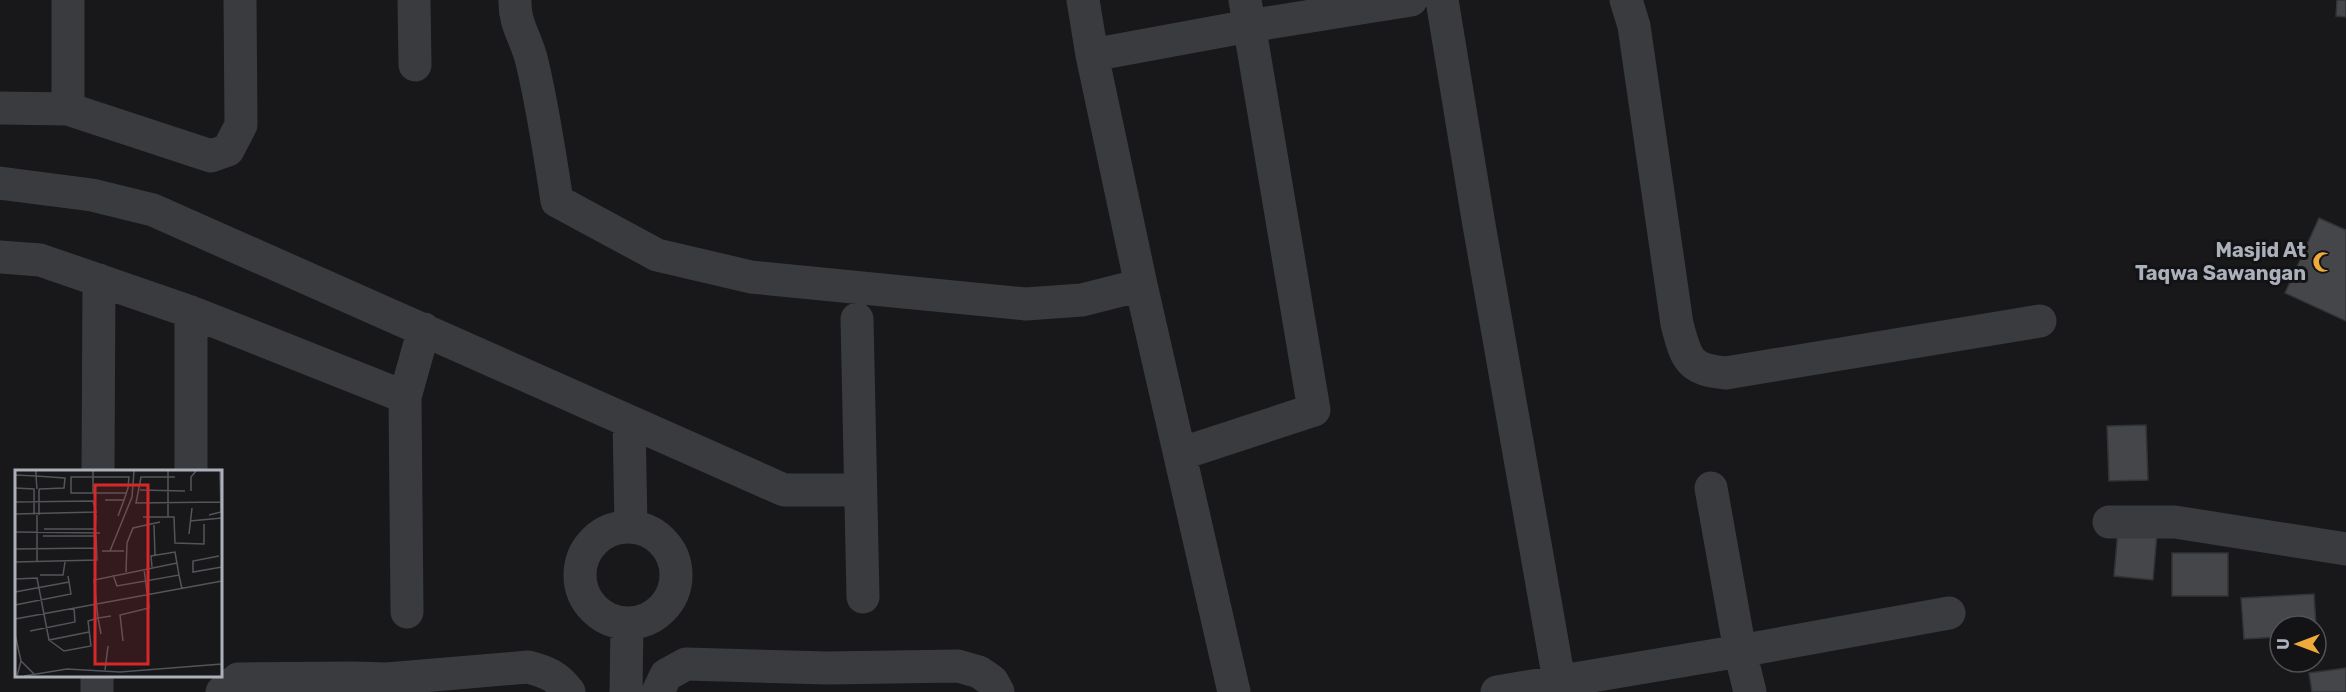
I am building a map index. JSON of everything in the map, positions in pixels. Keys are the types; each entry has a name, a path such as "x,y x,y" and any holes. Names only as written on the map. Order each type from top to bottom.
{"street":[{"path":"68,0 68,109"},
{"path":"0,108 68,109 211,156 228,150 241,126 240,0"},
{"path":"414,0 415,66"},
{"path":"515,0 514,16 532,59 549,144 557,201 657,255 751,277 1026,304 1082,300 1141,285"},
{"path":"1083,0 1092,55 1141,285 1234,692"},
{"path":"1092,55 1247,13 1411,0"},
{"path":"1442,0 1560,687"},
{"path":"1626,0 1636,37 1677,324 1683,348 1696,366 1707,372 1726,373 2040,321"},
{"path":"1180,454 1314,410 1247,13"},
{"path":"0,183 92,195 153,210 784,490 861,490"},
{"path":"0,257 40,260 99,280 191,312 405,397"},
{"path":"98,470 99,280"},
{"path":"191,312 191,470"},
{"path":"857,319 863,597"},
{"path":"407,612 405,397 424,329"},
{"path":"629,421 631,526"},
{"path":"1711,488 1740,651 1750,692"},
{"path":"2109,522 2175,522 2346,549"},
{"path":"631,526 655,534 671,553 676,578 669,601 651,618 627,624 606,618 589,604 580,584 581,562 592,542 610,530 631,526"},
{"path":"1497,692 1560,687 1740,651 1949,614"},
{"path":"626,692 627,624"},
{"path":"658,692 666,675 686,664 827,680 958,666 979,672 992,681 998,692"},
{"path":"222,692 238,679 353,678 387,686 528,667 560,680 569,692"}],"building":[{"path":"2337,0 2346,0 2346,17 2336,16"},
{"name":"Masjid At Taqwa Sawangan","path":"2319,218 2346,230 2346,321 2285,293"},
{"path":"2146,425 2148,480 2109,481 2107,426"},
{"path":"2118,530 2157,534 2153,580 2114,576"},
{"path":"2172,553 2228,553 2228,596 2172,596"},
{"path":"2314,594 2315,614 2268,614 2268,638 2244,639 2241,598"},
{"path":"2346,668 2346,692 2312,692 2309,674 2328,674 2328,670"}],"place":[{"name":"Masjid At Taqwa Sawangan","path":"2323,262"}]}
